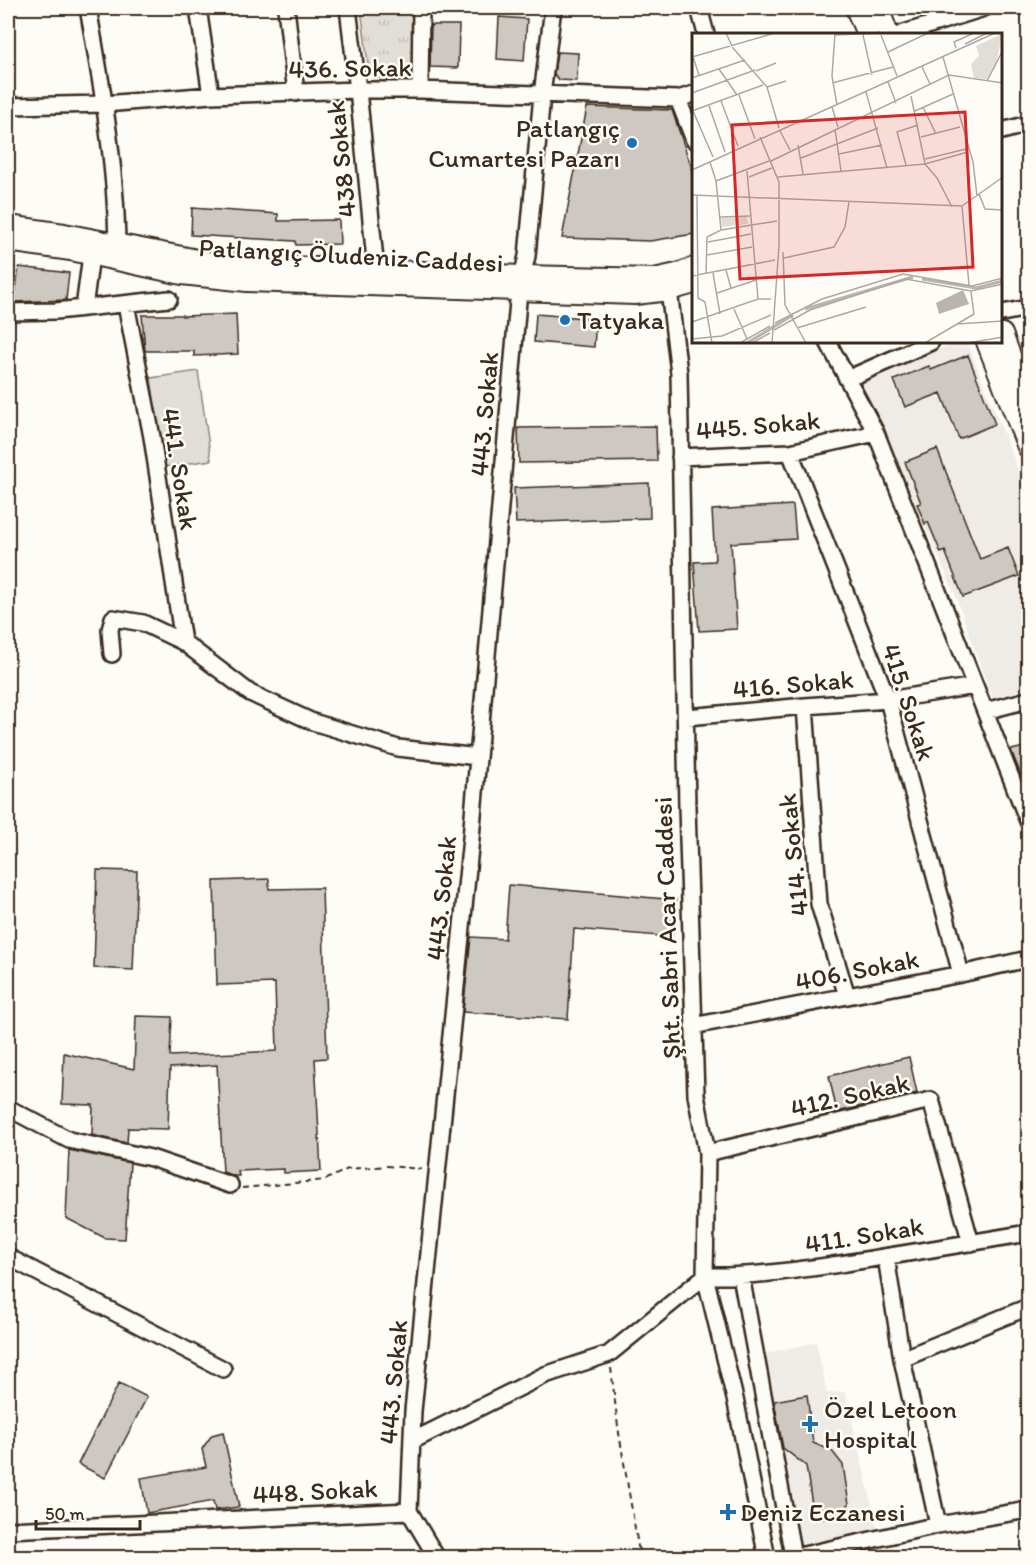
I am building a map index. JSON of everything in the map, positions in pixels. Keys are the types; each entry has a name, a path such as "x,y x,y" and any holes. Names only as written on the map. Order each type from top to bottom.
{"main road":[{"path":"856,8 867,33"},
{"path":"878,8 888,33"},
{"name":"Patlangıç Öludeniz Caddesi","path":"8,226 219,264 376,270 635,294 669,290 692,284"},
{"name":"Patlangıç Öludeniz Caddesi","path":"8,241 182,274 247,280 521,283 654,279 692,269"},
{"path":"1003,337 1029,403"},
{"path":"988,344 1029,447"}],"street":[{"path":"88,8 105,104 117,197 117,244"},
{"path":"198,8 211,95"},
{"path":"286,8 296,93"},
{"name":"438 Sokak","path":"348,8 376,270"},
{"path":"420,90 421,8"},
{"name":"443. Sokak","path":"409,1511 413,1411 478,757 521,283 527,256 542,95 553,8"},
{"path":"699,8 706,33"},
{"path":"904,33 984,8"},
{"name":"436. Sokak","path":"8,106 105,104 211,95 358,90 678,99 692,95"},
{"path":"678,99 692,135"},
{"path":"1003,131 1029,124"},
{"path":"84,308 91,255"},
{"name":"Şht. Sabri Acar Caddesi","path":"669,290 680,373 693,1026 696,1095 707,1153 705,1275 736,1403 768,1557"},
{"path":"8,312 84,308 169,299"},
{"name":"441. Sokak","path":"126,304 152,437 183,642"},
{"path":"1003,313 1029,308"},
{"path":"829,344 876,433 1029,821"},
{"path":"847,379 926,344"},
{"name":"445. Sokak","path":"680,457 790,452 876,433"},
{"name":"415. Sokak","path":"790,452 888,700 961,975"},
{"path":"112,654 110,630 113,618 143,623 183,642 250,693 313,722 398,747 478,757"},
{"name":"416. Sokak","path":"687,717 888,700 975,686"},
{"path":"985,711 1029,700"},
{"name":"414. Sokak","path":"805,706 819,904 847,996"},
{"name":"406. Sokak","path":"693,1026 961,975 1029,959"},
{"name":"412. Sokak","path":"707,1153 931,1100 971,1243"},
{"path":"8,1108 69,1140 151,1158 230,1185"},
{"name":"411. Sokak","path":"705,1275 741,1276 886,1257 1029,1233"},
{"path":"8,1257 223,1369"},
{"path":"886,1257 902,1359 938,1525"},
{"path":"412,1441 544,1375 609,1354 705,1275"},
{"path":"741,1276 791,1557 938,1525 1029,1510"},
{"path":"902,1359 1029,1307"},
{"path":"409,1511 437,1557"},
{"name":"448. Sokak","path":"8,1530 409,1511"}],"path":[{"path":"230,1185 245,1188 325,1180 348,1169 387,1166 437,1171"},
{"path":"609,1354 618,1427 640,1557"}],"shaded area":[{"path":"950,344 968,344 1028,494 1028,688 993,700 954,592 862,383"},
{"name":"Özel Letoon Hospital","path":"816,1342 827,1393 845,1392 880,1538 793,1556 754,1356"}],"green space":[{"path":"361,8 414,8 415,72 408,76 376,78 369,72"},
{"path":"198,371 211,460 164,467 151,378"}],"building":[{"path":"499,17 527,19 524,61 497,59"},
{"path":"431,25 459,25 458,68 430,67"},
{"path":"557,52 578,53 577,81 559,80 554,74"},
{"name":"Patlangıç Cumartesi Pazarı","path":"587,107 672,110 692,169 692,234 650,241 562,238"},
{"path":"192,208 278,214 278,221 339,220 340,244 296,245 295,241 191,235"},
{"path":"19,267 69,273 66,300 14,302"},
{"path":"236,314 238,354 194,356 194,351 145,351 142,315"},
{"path":"536,314 596,319 594,347 534,342"},
{"path":"968,355 995,424 959,439 941,393 905,407 894,380 929,366 931,370"},
{"path":"656,426 657,461 519,463 518,428"},
{"path":"937,449 980,559 1008,548 1019,576 963,597 945,551 941,553 928,522 925,524 917,504 921,503 905,462"},
{"path":"649,483 650,518 516,523 514,488"},
{"path":"793,505 796,539 731,543 737,629 699,631 694,562 715,561 712,510"},
{"path":"1029,746 1029,776 1022,778 1011,750"},
{"path":"97,870 137,871 133,970 94,968"},
{"path":"269,879 269,889 322,888 327,1058 315,1059 321,1171 284,1173 284,1169 238,1171 239,1176 223,1172 217,1065 170,1068 168,1129 128,1128 127,1143 92,1135 93,1105 62,1104 64,1053 134,1069 136,1016 172,1017 170,1056 277,1051 275,983 217,985 214,881"},
{"path":"509,885 676,900 672,937 574,929 568,1019 463,1012 471,937 505,939"},
{"path":"909,1057 917,1093 837,1112 829,1076"},
{"path":"69,1150 130,1163 125,1239 105,1238 66,1218"},
{"path":"119,1383 147,1397 105,1478 78,1464"},
{"path":"807,1395 813,1443 832,1451 843,1465 849,1504 841,1514 834,1518 822,1519 813,1511 806,1466 783,1448 774,1401"},
{"path":"223,1432 239,1507 215,1510 213,1501 147,1513 141,1478 206,1467 202,1449 212,1435"}],"place":[{"name":"Patlangıç Cumartesi Pazarı","path":"632,143"},
{"name":"Tatyaka","path":"565,320"},
{"name":"Özel Letoon Hospital","path":"810,1424"},
{"name":"Deniz Eczanesi","path":"728,1512"}]}
